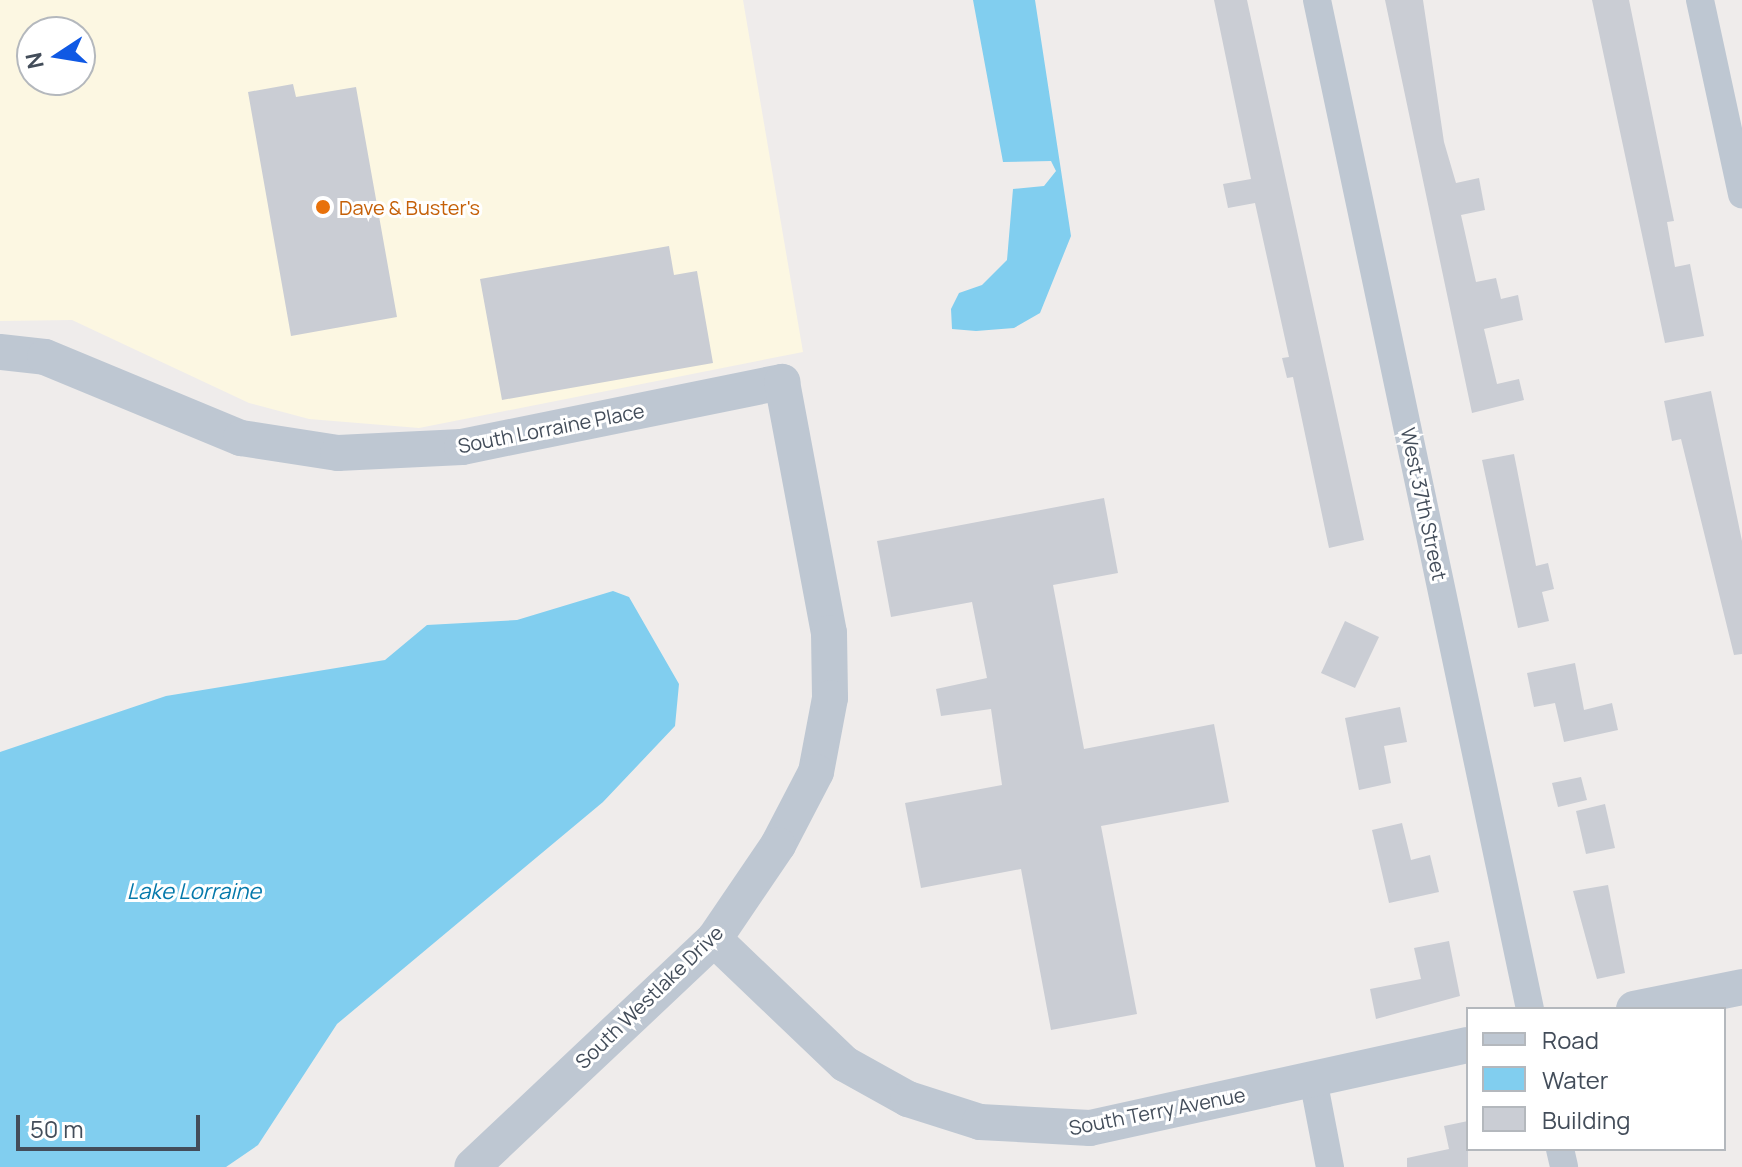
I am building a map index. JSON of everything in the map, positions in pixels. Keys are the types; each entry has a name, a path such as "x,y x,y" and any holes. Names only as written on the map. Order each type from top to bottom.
{"street":[{"name":"West 37th Street","path":"1317,0 1530,1007"},
{"path":"1700,0 1742,195"},
{"name":"South Lorraine Place","path":"0,352 45,357 241,438 338,453 462,447 782,382"},
{"name":"South Westlake Drive","path":"472,1167 714,939 778,845 816,772 830,698 829,633 782,382"},
{"name":"South Terry Avenue","path":"714,939 825,1049 875,1084 944,1114 1054,1131 1090,1128 1466,1045"},
{"path":"1644,1007 1742,987"},
{"path":"1313,1079 1330,1167"}],"shaded area":[{"path":"0,0 743,0 803,352 419,428 309,419 249,403 72,320 0,321"}],"water":[{"path":"973,0 1035,0 1071,236 1040,313 1014,328 976,331 952,329 951,309 959,293 982,285 1007,260 1013,189 1044,186 1056,171 1051,161 1003,162"},
{"name":"Lake Lorraine","path":"613,591 629,597 679,684 675,726 603,802 337,1024 258,1145 226,1167 0,1167 0,752 166,696 385,660 427,625 517,620"}],"building":[{"path":"1214,0 1247,0 1364,540 1329,548 1293,377 1287,378 1282,358 1289,357 1255,203 1228,208 1223,184 1251,179"},
{"path":"1385,0 1423,0 1444,142 1456,183 1479,178 1485,210 1461,215 1476,282 1496,278 1501,299 1518,295 1523,320 1484,329 1497,384 1519,379 1524,400 1472,413"},
{"path":"1592,0 1629,0 1674,221 1667,222 1675,267 1690,264 1704,336 1665,343"},
{"name":"Dave & Buster's","path":"293,84 296,97 356,87 397,317 291,336 248,92"},
{"path":"669,246 674,275 697,271 713,363 502,400 480,279"},
{"path":"1711,391 1742,541 1742,654 1734,655 1681,439 1672,441 1664,401"},
{"path":"1514,454 1536,566 1548,563 1554,589 1542,592 1549,621 1518,628 1482,460"},
{"path":"1104,498 1118,573 1053,585 1084,749 1214,724 1229,802 1101,826 1137,1014 1051,1030 1021,869 921,888 905,803 1002,785 991,709 941,716 936,689 987,678 972,602 891,617 877,541"},
{"path":"1345,621 1379,637 1355,688 1321,673"},
{"path":"1575,663 1584,710 1612,703 1618,730 1564,742 1555,703 1534,707 1527,673"},
{"path":"1400,707 1407,742 1384,746 1391,783 1359,790 1345,718"},
{"path":"1581,777 1587,800 1558,807 1552,783"},
{"path":"1605,804 1615,848 1586,854 1576,811"},
{"path":"1402,823 1411,860 1430,855 1439,892 1389,903 1372,830"},
{"path":"1608,885 1625,973 1597,979 1573,891"},
{"path":"1449,941 1460,996 1376,1019 1370,989 1421,979 1414,948"},
{"path":"1466,1121 1468,1167 1407,1167 1407,1158 1449,1149 1444,1126"}],"place":[{"name":"Dave & Buster's","path":"323,207"}]}
